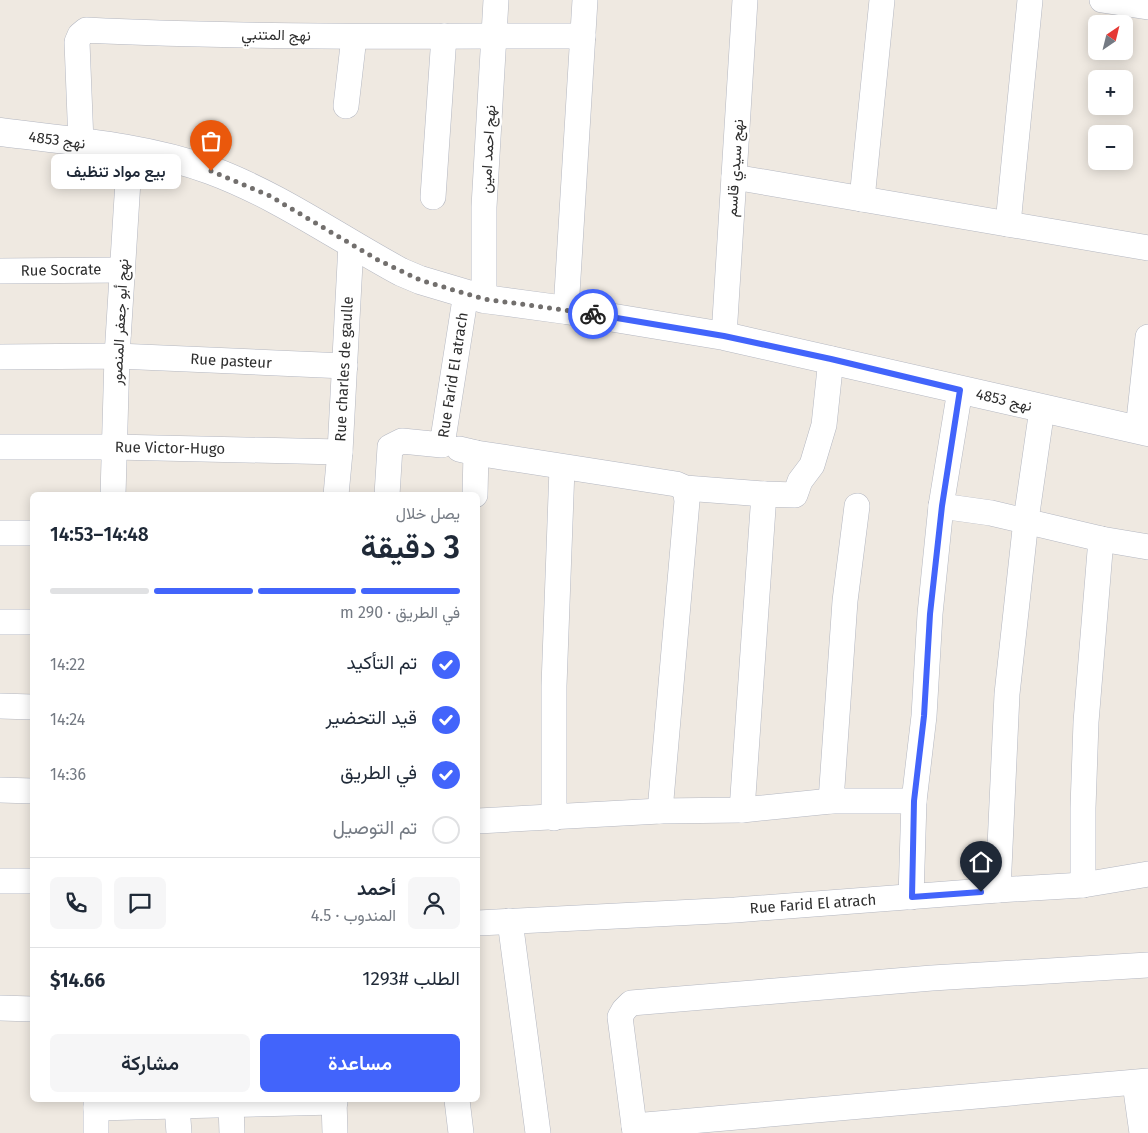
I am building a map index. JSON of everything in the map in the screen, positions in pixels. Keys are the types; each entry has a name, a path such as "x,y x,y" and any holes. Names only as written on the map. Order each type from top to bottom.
{"street":[{"name":"نهج احمد امين","path":"475,296 484,207 496,0"},
{"path":"566,310 585,0"},
{"name":"نهج سيدي قاسم","path":"724,336 745,0"},
{"path":"862,199 882,0"},
{"path":"1008,224 1030,0"},
{"path":"1102,0 1148,7"},
{"name":"نهج المتنبي","path":"81,143 77,42 80,35 86,30 354,37 583,36"},
{"path":"433,197 444,36"},
{"path":"346,106 354,37"},
{"name":"نهج 4853","path":"0,132 130,149 184,161 220,174 270,196 401,272 420,280 475,296 724,336 1143,431"},
{"name":"نهج أبو جعفر المنصور","path":"113,492 117,356 130,149"},
{"path":"734,177 1148,248"},
{"name":"Rue charles de gaulle","path":"336,492 351,244"},
{"name":"Rue Socrate","path":"0,271 122,270"},
{"name":"Rue Farid El atrach","path":"387,492 390,447 402,441 442,445 475,296"},
{"path":"1143,431 1148,337"},
{"name":"Rue pasteur","path":"0,357 117,356 345,366"},
{"path":"442,445 562,468 676,484 685,488 795,495 800,481 812,465 824,425 831,359"},
{"path":"912,897 914,801 924,716 930,614 942,506 960,390"},
{"path":"998,890 1007,694 1026,520 1042,409"},
{"name":"Rue Victor-Hugo","path":"0,447 114,447 340,452"},
{"path":"475,492 476,453"},
{"path":"554,818 554,686 562,468"},
{"path":"660,811 687,501 685,488"},
{"path":"742,810 764,494"},
{"path":"831,801 845,601 857,506"},
{"path":"942,506 1026,520 1101,539 1148,547"},
{"path":"0,533 30,533"},
{"path":"1083,885 1086,722 1101,539"},
{"path":"0,622 30,622"},
{"path":"0,706 30,707"},
{"path":"0,790 30,791"},
{"path":"480,821 660,811 742,810 831,801 914,801"},
{"name":"Rue Farid El atrach","path":"480,922 735,910 1083,885 1148,874"},
{"path":"0,881 30,881"},
{"path":"510,921 538,1133"},
{"path":"1142,1133 1141,1082 635,1129 620,1017 624,1010 632,1003 932,978 1148,965"},
{"path":"0,1008 30,1009"},
{"path":"96,1133 96,1104 177,1106 308,1102"},
{"path":"334,1102 335,1133"},
{"path":"457,1102 461,1133"},
{"path":"231,1105 232,1133"},
{"path":"177,1106 179,1133"}],"way so far":[{"path":"211,171 270,196 378,260 420,280 484,299 593,314"}],"place":[{"name":"بيع مواد تنظيف","path":"211,171"}],"route":[{"path":"593,314 724,336 960,390 942,506 930,614 924,716 914,801 912,897 981,892"}]}
